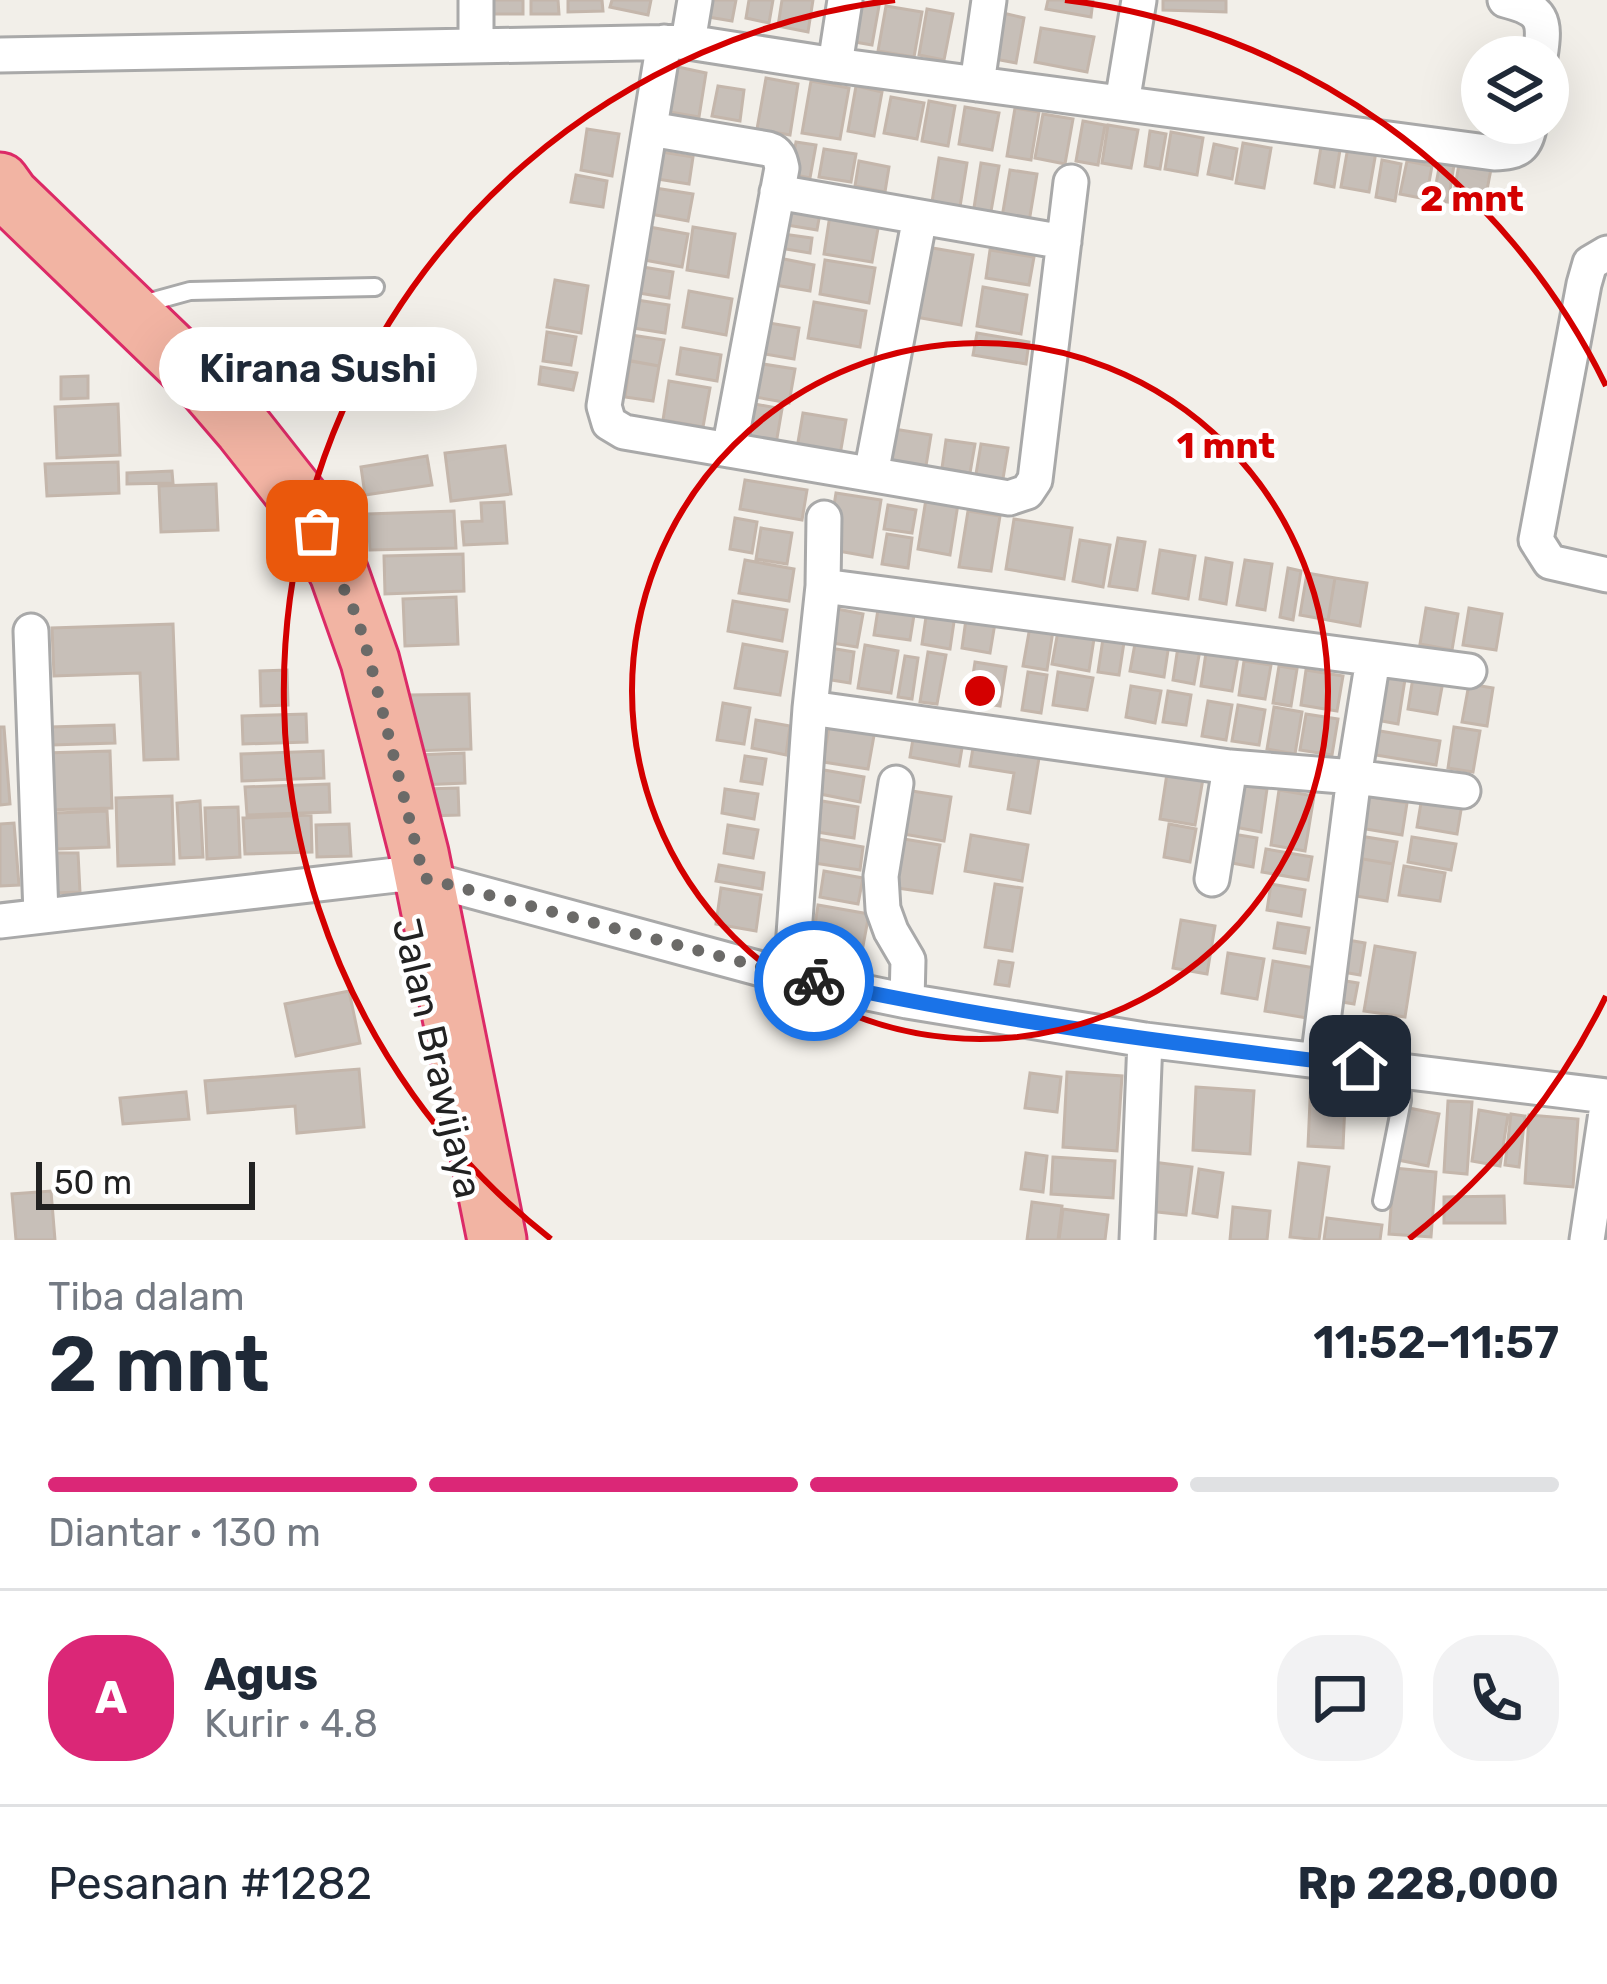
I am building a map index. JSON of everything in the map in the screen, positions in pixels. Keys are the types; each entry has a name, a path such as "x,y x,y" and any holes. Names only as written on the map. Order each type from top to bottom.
{"highway":[{"name":"Jalan Brawijaya","path":"0,182 207,386 244,429 299,500 357,617 370,661 477,1240"},
{"name":"Jalan Brawijaya","path":"0,215 65,286 177,390 248,469 303,560 326,612 410,876 497,1240"}],"street":[{"path":"476,0 476,46"},
{"path":"695,0 676,42 650,129 604,406 609,423 624,432 1018,497 1035,480 1071,182"},
{"path":"836,65 845,0"},
{"path":"977,84 989,0"},
{"path":"1122,103 1139,0"},
{"path":"1505,0 1528,6 1539,15 1544,36"},
{"path":"0,56 676,42 1494,153 1522,144"},
{"path":"650,129 774,151 782,167 729,450"},
{"path":"777,192 1064,242"},
{"path":"871,474 920,218"},
{"path":"1607,253 1590,263 1584,284 1536,540 1550,562 1607,574"},
{"path":"791,976 823,586 824,518"},
{"path":"823,586 1469,671"},
{"path":"31,631 41,915"},
{"path":"1318,1061 1373,659"},
{"path":"810,708 1230,766 1463,791"},
{"path":"1212,880 1230,766"},
{"path":"896,783 880,876 883,909 908,960 907,1001"},
{"path":"0,921 410,876 791,976 907,1001 1145,1040 1607,1096"},
{"path":"1136,1240 1145,1040"},
{"path":"1587,1240 1607,1106"}],"lane":[{"path":"127,309 190,291 375,287"},
{"path":"1382,1201 1402,1100 1402,1071"}],"building":[{"path":"489,0 523,0 523,14 490,14"},
{"path":"531,0 558,0 559,14 531,14"},
{"path":"568,0 602,0 603,11 568,12"},
{"path":"612,0 651,0 648,15 610,7"},
{"path":"699,0 736,0 732,21 696,15"},
{"path":"749,0 773,0 769,23 746,18"},
{"path":"782,0 813,0 808,32 778,26"},
{"path":"1048,0 1093,0 1091,17 1046,9"},
{"path":"1163,0 1226,0 1226,12 1163,10"},
{"path":"856,1 879,6 872,45 849,41"},
{"path":"886,6 922,12 914,57 878,51"},
{"path":"927,9 953,14 944,60 919,55"},
{"path":"1003,13 1024,18 1016,63 995,59"},
{"path":"1041,28 1094,37 1087,72 1035,62"},
{"path":"678,67 706,73 699,117 670,112"},
{"path":"766,78 798,84 790,135 757,129"},
{"path":"811,81 849,88 840,139 802,133"},
{"path":"718,86 744,90 740,121 712,116"},
{"path":"856,86 882,92 874,136 848,131"},
{"path":"891,97 924,103 917,139 884,133"},
{"path":"929,101 955,106 948,146 922,141"},
{"path":"965,107 999,113 992,150 959,144"},
{"path":"1015,108 1039,112 1031,160 1007,156"},
{"path":"1043,114 1073,119 1065,164 1035,158"},
{"path":"1083,121 1105,125 1098,165 1076,161"},
{"path":"1108,125 1138,130 1131,168 1102,163"},
{"path":"587,129 619,134 612,176 581,170"},
{"path":"1150,131 1166,134 1160,169 1145,166"},
{"path":"1171,132 1203,138 1197,175 1165,169"},
{"path":"796,142 816,145 810,178 790,174"},
{"path":"1243,143 1271,148 1264,188 1236,183"},
{"path":"1214,144 1237,149 1232,179 1208,174"},
{"path":"1321,147 1340,150 1334,187 1315,183"},
{"path":"1348,147 1376,152 1369,192 1341,187"},
{"path":"824,149 856,154 851,182 819,177"},
{"path":"656,151 693,157 689,184 651,178"},
{"path":"939,158 967,163 959,213 931,208"},
{"path":"1382,160 1401,164 1395,201 1376,197"},
{"path":"859,161 889,167 885,192 855,186"},
{"path":"1407,161 1432,166 1426,199 1400,194"},
{"path":"981,163 999,166 990,217 973,214"},
{"path":"1440,163 1454,165 1448,202 1433,200"},
{"path":"1459,164 1491,169 1483,211 1452,205"},
{"path":"1010,170 1037,174 1028,228 1001,223"},
{"path":"576,175 607,181 603,207 571,202"},
{"path":"649,187 693,194 688,221 645,213"},
{"path":"790,208 820,213 817,230 787,225"},
{"path":"830,215 879,223 872,262 824,254"},
{"path":"644,226 688,234 682,267 639,259"},
{"path":"693,227 735,234 728,277 687,270"},
{"path":"783,234 812,238 810,253 780,248"},
{"path":"921,246 973,255 961,325 910,316"},
{"path":"990,250 1034,257 1029,285 986,278"},
{"path":"774,257 814,265 810,291 769,284"},
{"path":"825,260 875,268 869,303 820,294"},
{"path":"643,267 673,272 669,298 639,293"},
{"path":"555,280 588,286 581,333 547,327"},
{"path":"983,287 1027,295 1021,334 977,326"},
{"path":"689,291 732,299 726,335 683,327"},
{"path":"637,300 669,305 665,333 633,328"},
{"path":"814,302 866,311 860,347 808,338"},
{"path":"758,321 799,328 794,359 753,352"},
{"path":"547,332 576,337 571,365 543,361"},
{"path":"977,333 1029,342 1026,364 973,355"},
{"path":"625,334 664,340 659,366 621,359"},
{"path":"681,348 721,355 717,381 677,374"},
{"path":"630,361 659,366 653,401 625,397"},
{"path":"750,362 795,369 789,403 744,395"},
{"path":"541,367 577,373 573,390 539,384"},
{"path":"88,376 88,398 61,399 61,377"},
{"path":"669,381 710,388 703,427 663,420"},
{"path":"744,402 782,409 776,444 738,437"},
{"path":"118,404 120,455 57,458 55,407"},
{"path":"803,413 846,420 840,455 797,448"},
{"path":"888,428 931,435 925,472 882,465"},
{"path":"946,440 975,444 970,473 942,468"},
{"path":"981,444 1008,448 1002,485 975,480"},
{"path":"505,446 511,494 451,501 445,453"},
{"path":"427,456 432,485 365,495 361,467"},
{"path":"118,462 119,493 47,496 45,464"},
{"path":"172,471 173,483 127,484 127,473"},
{"path":"745,480 807,490 802,520 740,509"},
{"path":"216,484 218,530 161,532 159,486"},
{"path":"836,493 881,500 872,557 827,549"},
{"path":"926,499 958,504 950,555 918,549"},
{"path":"504,502 507,543 464,545 462,522 482,521 481,503"},
{"path":"888,505 916,510 912,533 884,529"},
{"path":"454,511 456,548 370,550 368,514"},
{"path":"968,511 1000,516 991,571 959,567"},
{"path":"735,518 757,522 752,553 730,549"},
{"path":"1014,519 1072,528 1064,579 1006,569"},
{"path":"761,528 792,533 787,564 756,559"},
{"path":"887,534 912,538 908,568 882,564"},
{"path":"1118,538 1145,542 1137,590 1109,586"},
{"path":"1080,540 1110,545 1103,587 1073,581"},
{"path":"1160,550 1195,556 1188,599 1153,593"},
{"path":"463,554 464,591 385,594 384,556"},
{"path":"1206,558 1232,563 1226,604 1200,599"},
{"path":"745,560 794,569 789,601 739,593"},
{"path":"1245,560 1272,564 1265,610 1237,605"},
{"path":"1288,568 1301,571 1293,620 1280,617"},
{"path":"1307,573 1335,578 1328,620 1300,615"},
{"path":"1335,578 1367,583 1360,626 1328,620"},
{"path":"456,597 458,644 405,646 403,599"},
{"path":"733,601 787,610 782,641 728,631"},
{"path":"879,603 915,609 910,640 874,635"},
{"path":"832,608 863,614 857,647 826,642"},
{"path":"1426,608 1458,614 1452,650 1420,644"},
{"path":"1469,608 1502,614 1496,650 1463,645"},
{"path":"927,610 955,615 950,649 922,644"},
{"path":"967,612 996,617 990,653 962,648"},
{"path":"1060,620 1096,626 1089,671 1052,664"},
{"path":"1031,621 1054,624 1047,670 1023,666"},
{"path":"173,624 178,759 144,760 140,673 54,676 52,628"},
{"path":"1104,632 1125,636 1119,675 1098,672"},
{"path":"1136,638 1169,644 1164,677 1130,671"},
{"path":"1179,640 1201,644 1194,684 1173,680"},
{"path":"743,644 787,652 780,695 735,688"},
{"path":"865,645 898,651 891,693 858,688"},
{"path":"1207,646 1239,651 1232,691 1201,686"},
{"path":"824,647 854,652 850,683 819,678"},
{"path":"928,652 946,655 937,704 920,702"},
{"path":"905,656 918,658 912,699 898,697"},
{"path":"1244,661 1271,665 1265,699 1239,695"},
{"path":"975,662 1006,667 1000,706 969,701"},
{"path":"1279,666 1297,669 1291,706 1273,703"},
{"path":"1379,668 1406,673 1398,724 1371,719"},
{"path":"287,670 288,705 261,706 260,671"},
{"path":"1306,670 1343,676 1337,711 1301,705"},
{"path":"1414,671 1444,676 1437,714 1408,709"},
{"path":"1028,672 1047,675 1041,713 1022,710"},
{"path":"1058,672 1093,678 1087,710 1053,705"},
{"path":"1469,684 1493,688 1487,726 1462,722"},
{"path":"1131,686 1161,691 1155,723 1126,717"},
{"path":"1168,691 1191,695 1186,725 1163,722"},
{"path":"469,694 471,749 412,751 410,695"},
{"path":"1208,701 1232,705 1226,740 1202,736"},
{"path":"723,703 750,708 744,744 717,740"},
{"path":"1238,705 1265,710 1259,745 1232,741"},
{"path":"1274,707 1302,712 1295,754 1267,749"},
{"path":"306,714 307,742 243,744 242,716"},
{"path":"1306,714 1338,719 1332,755 1300,750"},
{"path":"756,720 790,726 786,755 752,748"},
{"path":"830,722 875,730 868,769 823,762"},
{"path":"114,725 115,743 52,745 51,727"},
{"path":"0,727 4,727 10,804 0,805"},
{"path":"915,727 964,736 959,766 910,757"},
{"path":"1454,727 1480,731 1473,772 1448,768"},
{"path":"1374,730 1440,741 1436,765 1370,754"},
{"path":"975,736 1040,752 1030,813 1008,809 1014,773 970,766"},
{"path":"110,751 112,808 47,810 45,753"},
{"path":"323,751 324,778 242,781 241,754"},
{"path":"464,753 465,783 420,785 418,755"},
{"path":"745,756 766,759 762,784 741,781"},
{"path":"1168,767 1204,773 1195,825 1160,819"},
{"path":"824,770 864,777 860,802 820,794"},
{"path":"1231,783 1267,789 1261,832 1224,825"},
{"path":"329,784 330,812 247,815 245,787"},
{"path":"458,788 459,815 427,816 425,789"},
{"path":"725,789 758,794 754,819 722,813"},
{"path":"899,789 951,797 944,841 892,832"},
{"path":"1279,790 1314,796 1305,851 1271,845"},
{"path":"172,796 174,864 118,866 116,798"},
{"path":"1365,796 1407,803 1402,835 1360,828"},
{"path":"1422,797 1462,804 1457,834 1417,827"},
{"path":"200,801 203,857 180,858 177,803"},
{"path":"822,801 858,807 854,838 817,832"},
{"path":"238,807 240,857 207,859 205,808"},
{"path":"107,811 109,847 57,849 56,813"},
{"path":"311,815 312,852 245,854 243,818"},
{"path":"14,823 19,885 0,886 0,824"},
{"path":"349,824 351,856 317,857 316,825"},
{"path":"1169,824 1196,829 1190,862 1164,857"},
{"path":"728,825 758,830 753,858 724,853"},
{"path":"1221,832 1257,838 1253,867 1216,860"},
{"path":"971,835 1028,845 1022,881 965,871"},
{"path":"1360,836 1397,842 1393,864 1357,858"},
{"path":"1412,837 1456,844 1451,870 1408,862"},
{"path":"818,839 863,847 860,870 814,863"},
{"path":"904,839 940,845 932,893 897,888"},
{"path":"1266,849 1312,857 1308,880 1262,872"},
{"path":"51,853 78,853 80,892 53,893"},
{"path":"1363,859 1393,864 1387,901 1356,896"},
{"path":"719,865 764,873 762,889 716,881"},
{"path":"1404,866 1445,873 1440,901 1399,895"},
{"path":"824,871 863,878 858,904 820,897"},
{"path":"995,884 1022,888 1012,951 985,947"},
{"path":"1271,884 1305,890 1301,916 1267,910"},
{"path":"721,888 761,895 756,931 716,924"},
{"path":"818,905 869,914 863,946 813,937"},
{"path":"1181,920 1215,926 1207,974 1173,968"},
{"path":"1278,923 1309,928 1305,953 1274,948"},
{"path":"1342,939 1365,943 1360,975 1337,971"},
{"path":"1375,946 1415,953 1405,1017 1364,1011"},
{"path":"1228,953 1264,959 1257,999 1222,993"},
{"path":"999,961 1013,963 1009,986 995,984"},
{"path":"1273,961 1315,968 1307,1018 1265,1011"},
{"path":"1334,979 1358,983 1354,1004 1330,1000"},
{"path":"349,991 360,1043 296,1056 285,1004"},
{"path":"359,1069 364,1127 297,1133 295,1106 208,1113 205,1081"},
{"path":"1067,1072 1122,1076 1117,1151 1063,1147"},
{"path":"1030,1073 1061,1077 1057,1112 1025,1108"},
{"path":"1311,1079 1346,1081 1343,1148 1308,1146"},
{"path":"1196,1087 1254,1091 1250,1154 1193,1150"},
{"path":"186,1092 189,1119 123,1124 120,1098"},
{"path":"1448,1101 1472,1102 1467,1174 1444,1172"},
{"path":"1409,1108 1439,1114 1428,1166 1398,1160"},
{"path":"1479,1110 1508,1115 1500,1166 1472,1161"},
{"path":"1511,1114 1525,1116 1519,1167 1505,1165"},
{"path":"1529,1115 1578,1119 1573,1187 1525,1183"},
{"path":"1026,1153 1047,1156 1043,1192 1021,1189"},
{"path":"1053,1157 1115,1161 1113,1198 1051,1194"},
{"path":"1153,1162 1192,1167 1186,1215 1147,1211"},
{"path":"1299,1163 1329,1167 1319,1240 1290,1237"},
{"path":"1394,1168 1436,1172 1431,1237 1389,1234"},
{"path":"1199,1169 1223,1173 1217,1217 1193,1213"},
{"path":"51,1191 55,1240 16,1240 12,1194"},
{"path":"1504,1196 1505,1223 1444,1223 1444,1197"},
{"path":"1032,1202 1062,1206 1058,1240 1027,1240"},
{"path":"1233,1207 1270,1211 1267,1240 1230,1240"},
{"path":"1063,1209 1108,1215 1105,1240 1059,1240"},
{"path":"1327,1218 1382,1225 1380,1240 1324,1240"}],"way so far":[{"path":"317,531 357,617 424,878 814,981"}],"place":[{"name":"Kirana Sushi","path":"317,531"}],"route":[{"path":"814,981 1145,1040 1360,1066"}]}
